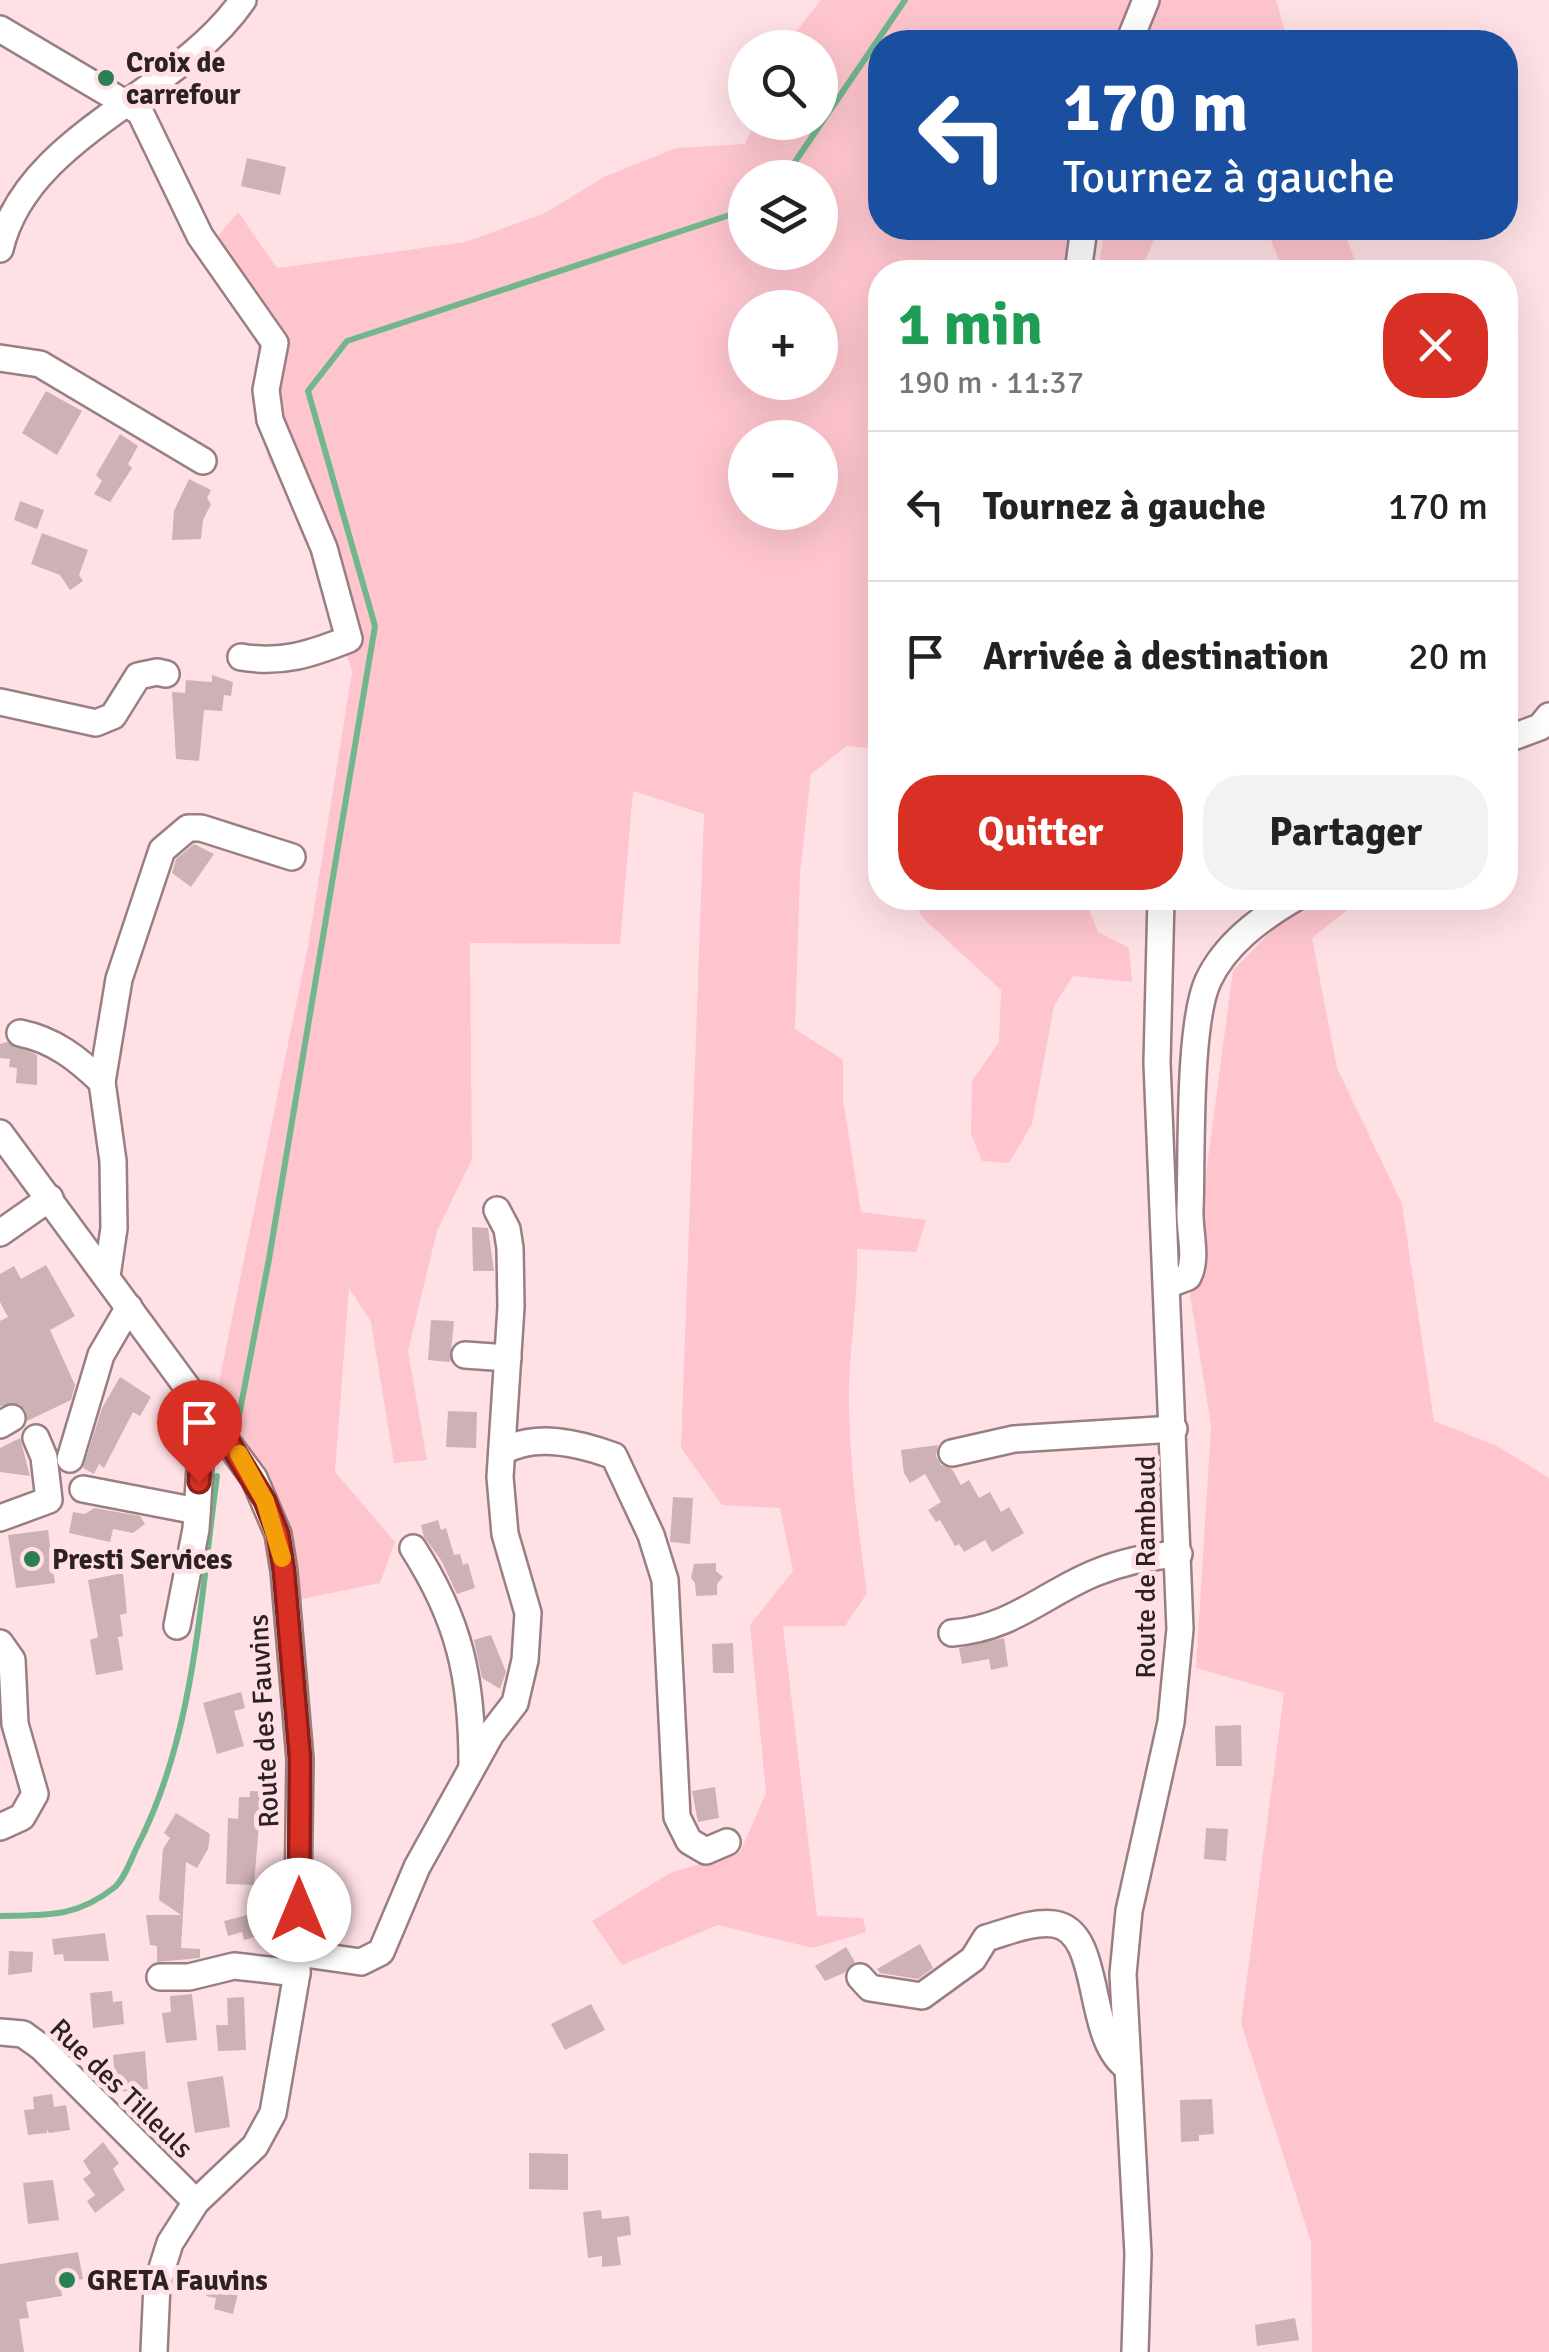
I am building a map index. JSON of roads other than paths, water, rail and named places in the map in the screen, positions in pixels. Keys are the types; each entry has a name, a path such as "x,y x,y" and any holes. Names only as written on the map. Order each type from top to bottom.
{"street":[{"path":"0,249 17,204 60,153 192,57 228,22 243,0"},
{"path":"1134,30 1146,0"},
{"path":"0,29 140,112 200,236 276,343 266,390 270,420 324,548 349,639 300,658 267,661 241,657"},
{"path":"0,358 40,364 203,461"},
{"path":"0,702 96,724 113,716 138,676 166,674"},
{"path":"1518,735 1540,727 1549,716"},
{"path":"107,1276 114,1228 113,1161 102,1082 119,979 162,850 188,828 202,828 292,857"},
{"name":"Route de Rambaud","path":"1135,2352 1138,2254 1123,1974 1129,1911 1163,1764 1177,1679 1179,1554 1156,997 1160,910"},
{"path":"1167,1285 1188,1278 1193,1267 1189,1226 1197,1047 1207,982 1245,932 1277,910"},
{"path":"20,1034 43,1038 78,1058 102,1082"},
{"name":"Route des Fauvins","path":"0,1134 217,1423 265,1501 278,1534 284,1571 300,1758 298,1963 273,2114 255,2146 196,2202 178,2228 162,2261 154,2305 154,2352"},
{"path":"0,1232 50,1198"},
{"path":"160,1977 189,1976 234,1966 361,1962 381,1952 418,1868 490,1734 515,1703 525,1660 528,1614 505,1534 502,1452 510,1248 507,1229 497,1210"},
{"path":"70,1459 101,1354 129,1307"},
{"path":"465,1355 508,1358"},
{"path":"177,1626 197,1511 201,1452 217,1423"},
{"path":"952,1453 1014,1439 1174,1429"},
{"path":"0,1518 49,1500 44,1457 36,1438"},
{"path":"502,1452 514,1444 537,1441 582,1444 614,1456 651,1535 665,1580 677,1817 689,1841 706,1851 727,1842"},
{"path":"83,1489 197,1511"},
{"path":"413,1548 435,1582 453,1622 472,1699 472,1769"},
{"path":"952,1633 984,1630 1018,1617 1110,1568 1179,1554"},
{"path":"0,1644 12,1660 15,1724 35,1794 22,1817 0,1827"},
{"path":"860,1977 870,1988 922,1996 973,1960 986,1938 1028,1926 1066,1927 1077,1937 1086,1956 1109,2052 1128,2068"},
{"name":"Rue des Tilleuls","path":"0,2032 23,2034 41,2047 196,2202"}],"waterway":[{"path":"885,30 905,0"},
{"path":"796,160 868,54"},
{"path":"238,1421 269,1259 375,626 308,391 347,341 728,216"},
{"path":"0,1916 74,1910 115,1887 128,1868 172,1759 183,1713 200,1618 217,1476"}],"place":[{"name":"Croix de carrefour","path":"106,78"},
{"name":"Presti Services","path":"32,1559"},
{"name":"GRETA Fauvins","path":"67,2280"}]}
